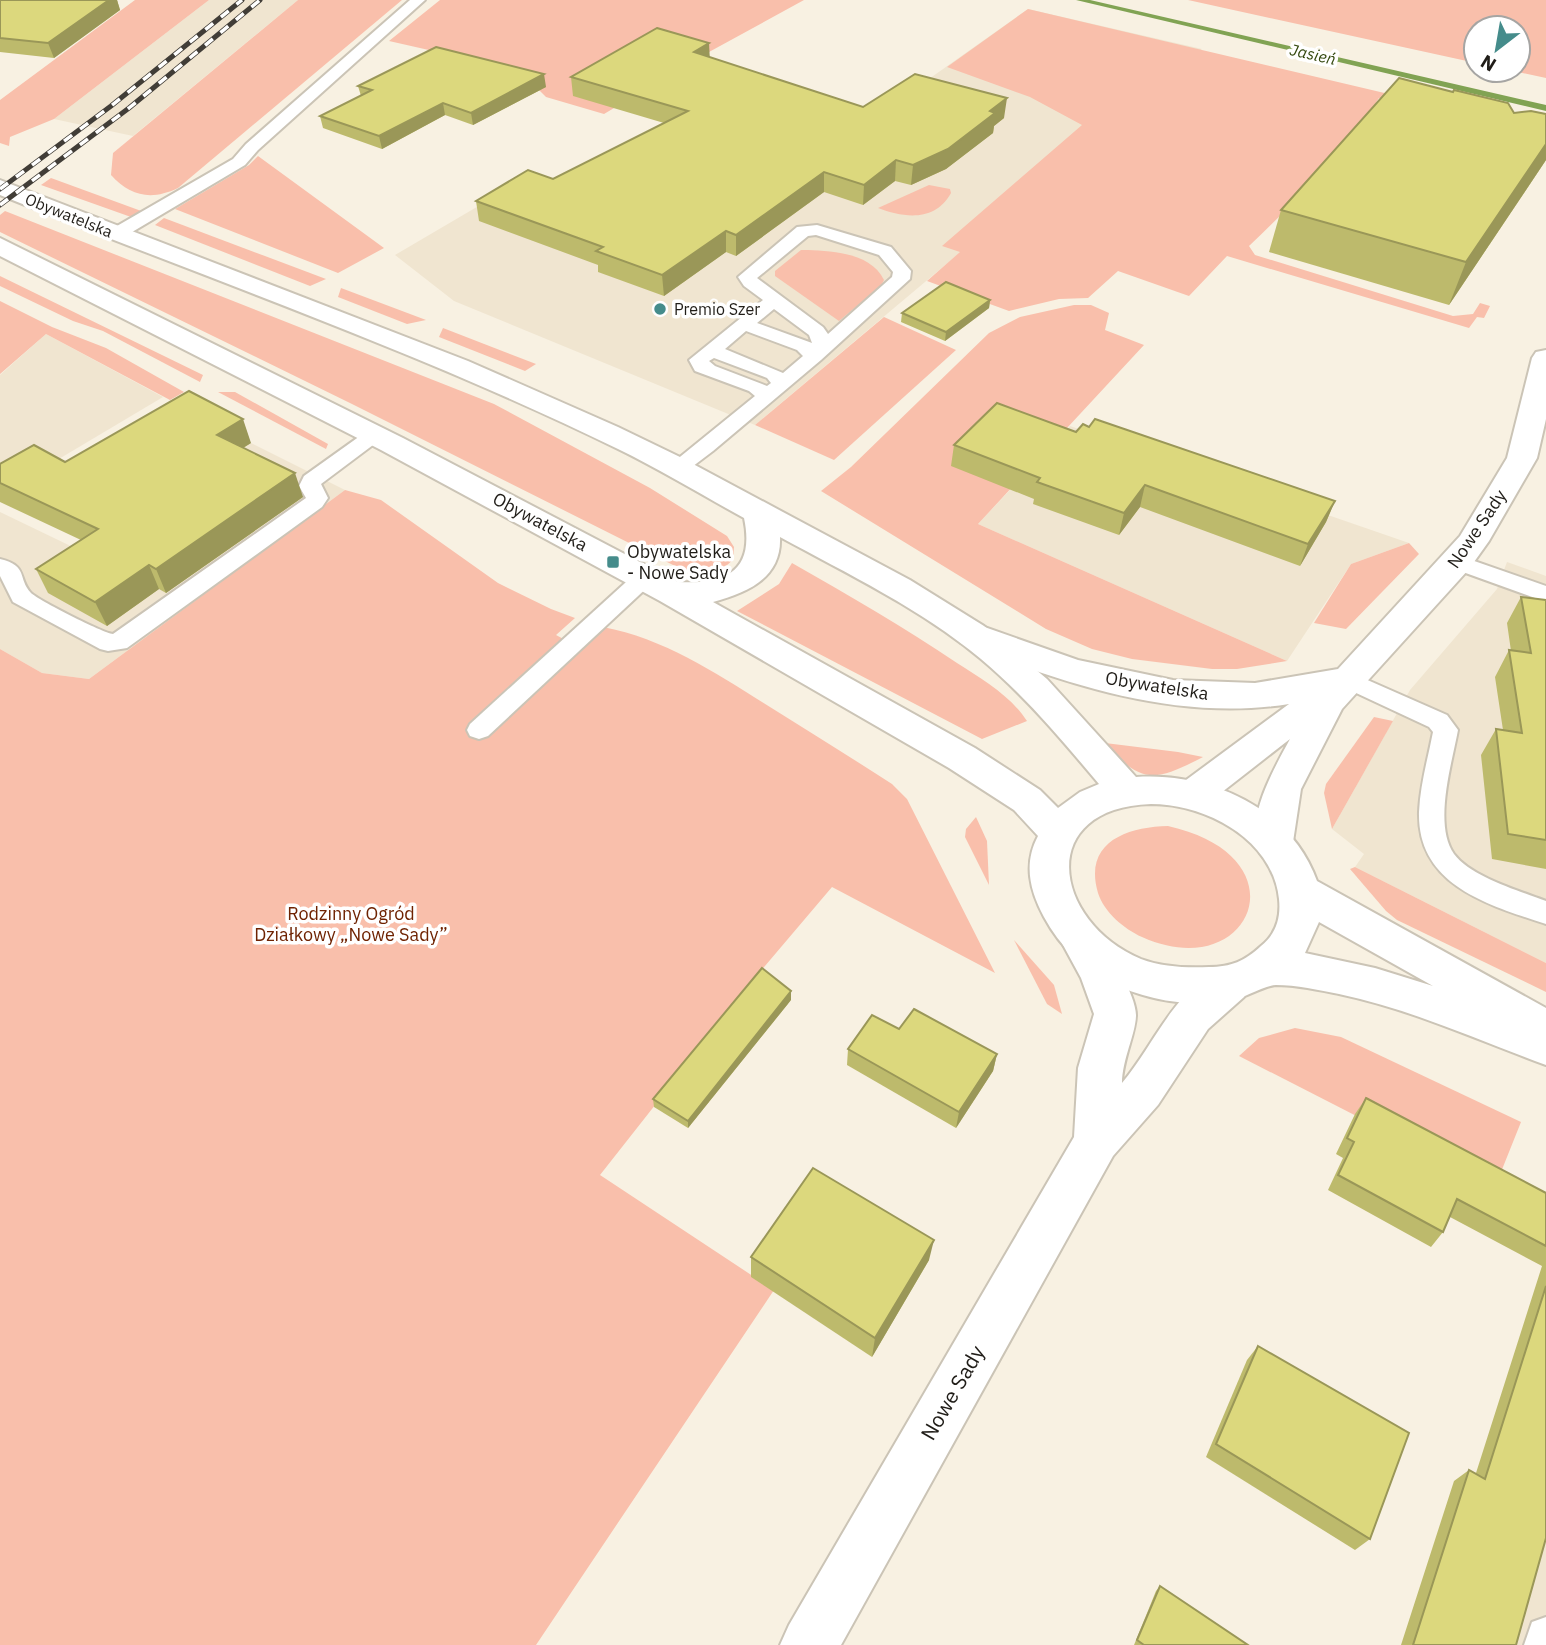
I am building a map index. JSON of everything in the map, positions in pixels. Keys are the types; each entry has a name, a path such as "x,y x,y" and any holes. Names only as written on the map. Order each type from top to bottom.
{"main road":[{"name":"Obywatelska","path":"0,187 403,345 545,405 612,435 890,583 973,635 1067,722 1126,791"},
{"name":"Obywatelska","path":"0,246 374,435 658,585 962,758 1027,800 1058,833"},
{"name":"Nowe Sady","path":"1274,842 1282,789 1338,691 1457,562 1473,541 1522,458 1546,358"},
{"path":"658,585 691,595 715,592 751,572 759,563 764,545 758,513"},
{"name":"Obywatelska","path":"973,635 1061,668 1160,689 1241,696 1338,691"},
{"name":"Nowe Sady","path":"1195,793 1296,715 1338,691"},
{"path":"1248,975 1289,946 1300,920 1300,891 1292,868 1274,842 1255,823 1195,793 1167,790 1126,791 1102,798 1076,812 1058,833 1048,858 1049,887 1061,916 1083,943 1114,965 1151,980 1191,986 1248,975 1312,970 1364,981 1546,1046"},
{"path":"1300,891 1356,925 1494,998 1546,1030"},
{"name":"Nowe Sady","path":"1083,943 1101,974 1115,1014 1100,1068 1097,1141"},
{"name":"Nowe Sady","path":"808,1645 1097,1141 1147,1085 1194,1014 1215,992 1248,975"}],"lane":[{"path":"117,234 239,162 252,147 418,0"},
{"path":"677,469 767,396 818,352 901,279 902,271 890,255 824,230 803,231 747,277 816,331 821,338 818,352"},
{"path":"767,396 756,387 702,367 699,360 774,300"},
{"path":"744,324 818,352"},
{"path":"726,338 789,361 790,376"},
{"path":"710,350 774,374 790,376"},
{"path":"0,566 12,574 21,597 91,636 108,643 119,642 314,502 317,498 310,486 311,481 374,435"},
{"path":"1457,562 1546,594"},
{"path":"479,730 658,585"},
{"path":"1338,691 1438,720 1446,730 1433,806 1434,839 1443,860 1465,878 1546,913"},
{"path":"1544,1645 1546,1636"}],"shaded area":[{"path":"209,0 298,0 133,136 54,119"},
{"path":"1028,9 1202,49 755,425 454,301 395,255 533,174 704,238"},
{"path":"46,334 163,397 0,494 0,375"},
{"path":"1070,426 1409,543 1351,564 1287,661 978,524"},
{"path":"251,443 345,490 89,679 42,673 0,649 0,512 81,551"},
{"path":"1507,562 1546,576 1546,963 1355,867 1364,854 1332,829 1410,690 1497,589"},
{"path":"1546,1501 1546,1645 1504,1645"}],"green space":[{"path":"135,0 209,0 54,119 10,137 9,146 0,143 0,100"},
{"path":"298,0 402,0 178,188 159,194 142,194 126,188 111,175 113,153"},
{"path":"440,0 804,0 698,58 604,114 546,97 538,89 442,53 389,41"},
{"path":"1188,0 1546,0 1546,78 1532,75 1532,14 1462,14 1462,60"},
{"path":"1028,9 1499,120 1494,126 1379,98 1335,158 1249,246 1255,255 1453,316 1473,314 1480,303 1490,306 1484,318 1477,317 1469,328 1227,256 1189,296 1118,271 1088,298 1059,299 1009,311 927,281 960,252 942,246 1082,125 1030,97 947,67"},
{"path":"258,156 384,248 338,273 175,209 249,165"},
{"path":"51,178 144,212 131,217 41,185"},
{"path":"929,185 950,189 951,193 936,209 928,213 898,214 878,208"},
{"path":"5,211 494,404 650,488 727,536 734,547 733,559 728,565 715,571 693,572 679,568 0,232 0,215"},
{"path":"164,218 326,279 310,286 155,225"},
{"path":"801,250 840,253 870,264 884,280 881,286 839,321 775,276 775,271"},
{"path":"0,276 203,375 200,382 103,331 73,321 0,286"},
{"path":"341,288 426,320 407,324 338,297"},
{"path":"0,301 52,327 106,348 184,392 170,400 46,334 0,374"},
{"path":"1074,305 1091,305 1109,313 1105,330 1144,345 978,524 1287,661 1237,669 1212,669 1132,659 1092,649 1046,629 821,491 851,467 989,333 1020,317"},
{"path":"884,317 956,350 834,460 755,425"},
{"path":"443,328 536,364 525,371 439,337"},
{"path":"218,392 235,392 328,444 326,449"},
{"name":"Rodzinny Ogród Działkowy „Nowe Sady”","path":"345,490 381,500 498,583 575,618 556,635 582,649 603,627 670,649 730,682 892,784 907,799 995,973 832,887 759,973 600,1175 774,1290 536,1645 0,1645 0,649 42,673 89,679"},
{"path":"1409,543 1419,554 1346,629 1314,623 1351,564"},
{"path":"792,563 896,624 986,682 1013,704 1027,721 982,739 737,611 779,584"},
{"path":"1374,717 1393,721 1332,829 1324,793 1326,784"},
{"path":"1105,743 1203,757 1173,771 1150,775 1129,767"},
{"path":"976,817 987,841 989,885 965,837 966,829"},
{"path":"1168,826 1211,842 1238,863 1249,888 1248,912 1234,932 1211,945 1180,948 1142,937 1116,919 1105,907 1098,893 1095,876 1097,861 1112,841 1138,830"},
{"path":"1355,867 1546,963 1546,992 1397,920 1350,869"},
{"path":"1014,940 1054,985 1062,1014 1047,1004"},
{"path":"1295,1028 1341,1037 1521,1122 1495,1187 1239,1056 1259,1038"}],"building":[{"path":"0,0 109,0 48,43 0,38"},
{"path":"657,28 709,43 694,52 863,107 915,74 1007,98 990,111 995,113 948,149 913,165 896,160 864,185 824,172 736,235 726,231 662,275 596,251 603,247 476,201 528,170 553,179 688,111 571,77"},
{"path":"436,47 544,74 471,113 443,103 379,136 320,116 372,90 358,86"},
{"path":"1399,78 1508,103 1514,113 1531,111 1546,114 1546,144 1466,262 1281,210"},
{"path":"946,282 990,300 946,332 902,313"},
{"path":"189,391 243,419 217,435 295,473 156,569 149,565 95,602 36,569 98,529 0,483 0,464 34,445 65,462"},
{"path":"997,403 1076,432 1083,424 1089,427 1095,419 1335,501 1308,544 1145,485 1124,513 1037,482 1040,478 954,445"},
{"path":"1521,597 1546,600 1546,840 1508,834 1496,729 1522,733 1509,650 1531,653"},
{"path":"762,968 791,991 688,1121 653,1099"},
{"path":"914,1009 997,1054 959,1112 848,1049 872,1015 899,1029"},
{"path":"1366,1098 1546,1193 1546,1246 1457,1199 1443,1232 1338,1175 1354,1142 1347,1138"},
{"path":"813,1168 934,1240 875,1338 751,1257"},
{"path":"1546,1286 1546,1538 1516,1645 1413,1645 1469,1470 1485,1479"},
{"path":"1258,1346 1409,1433 1370,1539 1216,1444"},
{"path":"1160,1586 1248,1645 1144,1645 1137,1640"}],"waterway":[{"name":"Jasień","path":"1080,0 1546,108"}],"railway":[{"path":"0,189 111,106 242,0"},
{"path":"0,205 129,108 260,0"}],"place":[{"name":"Premio Szer","path":"660,309"},
{"name":"Obywatelska - Nowe Sady","path":"613,562"}]}
